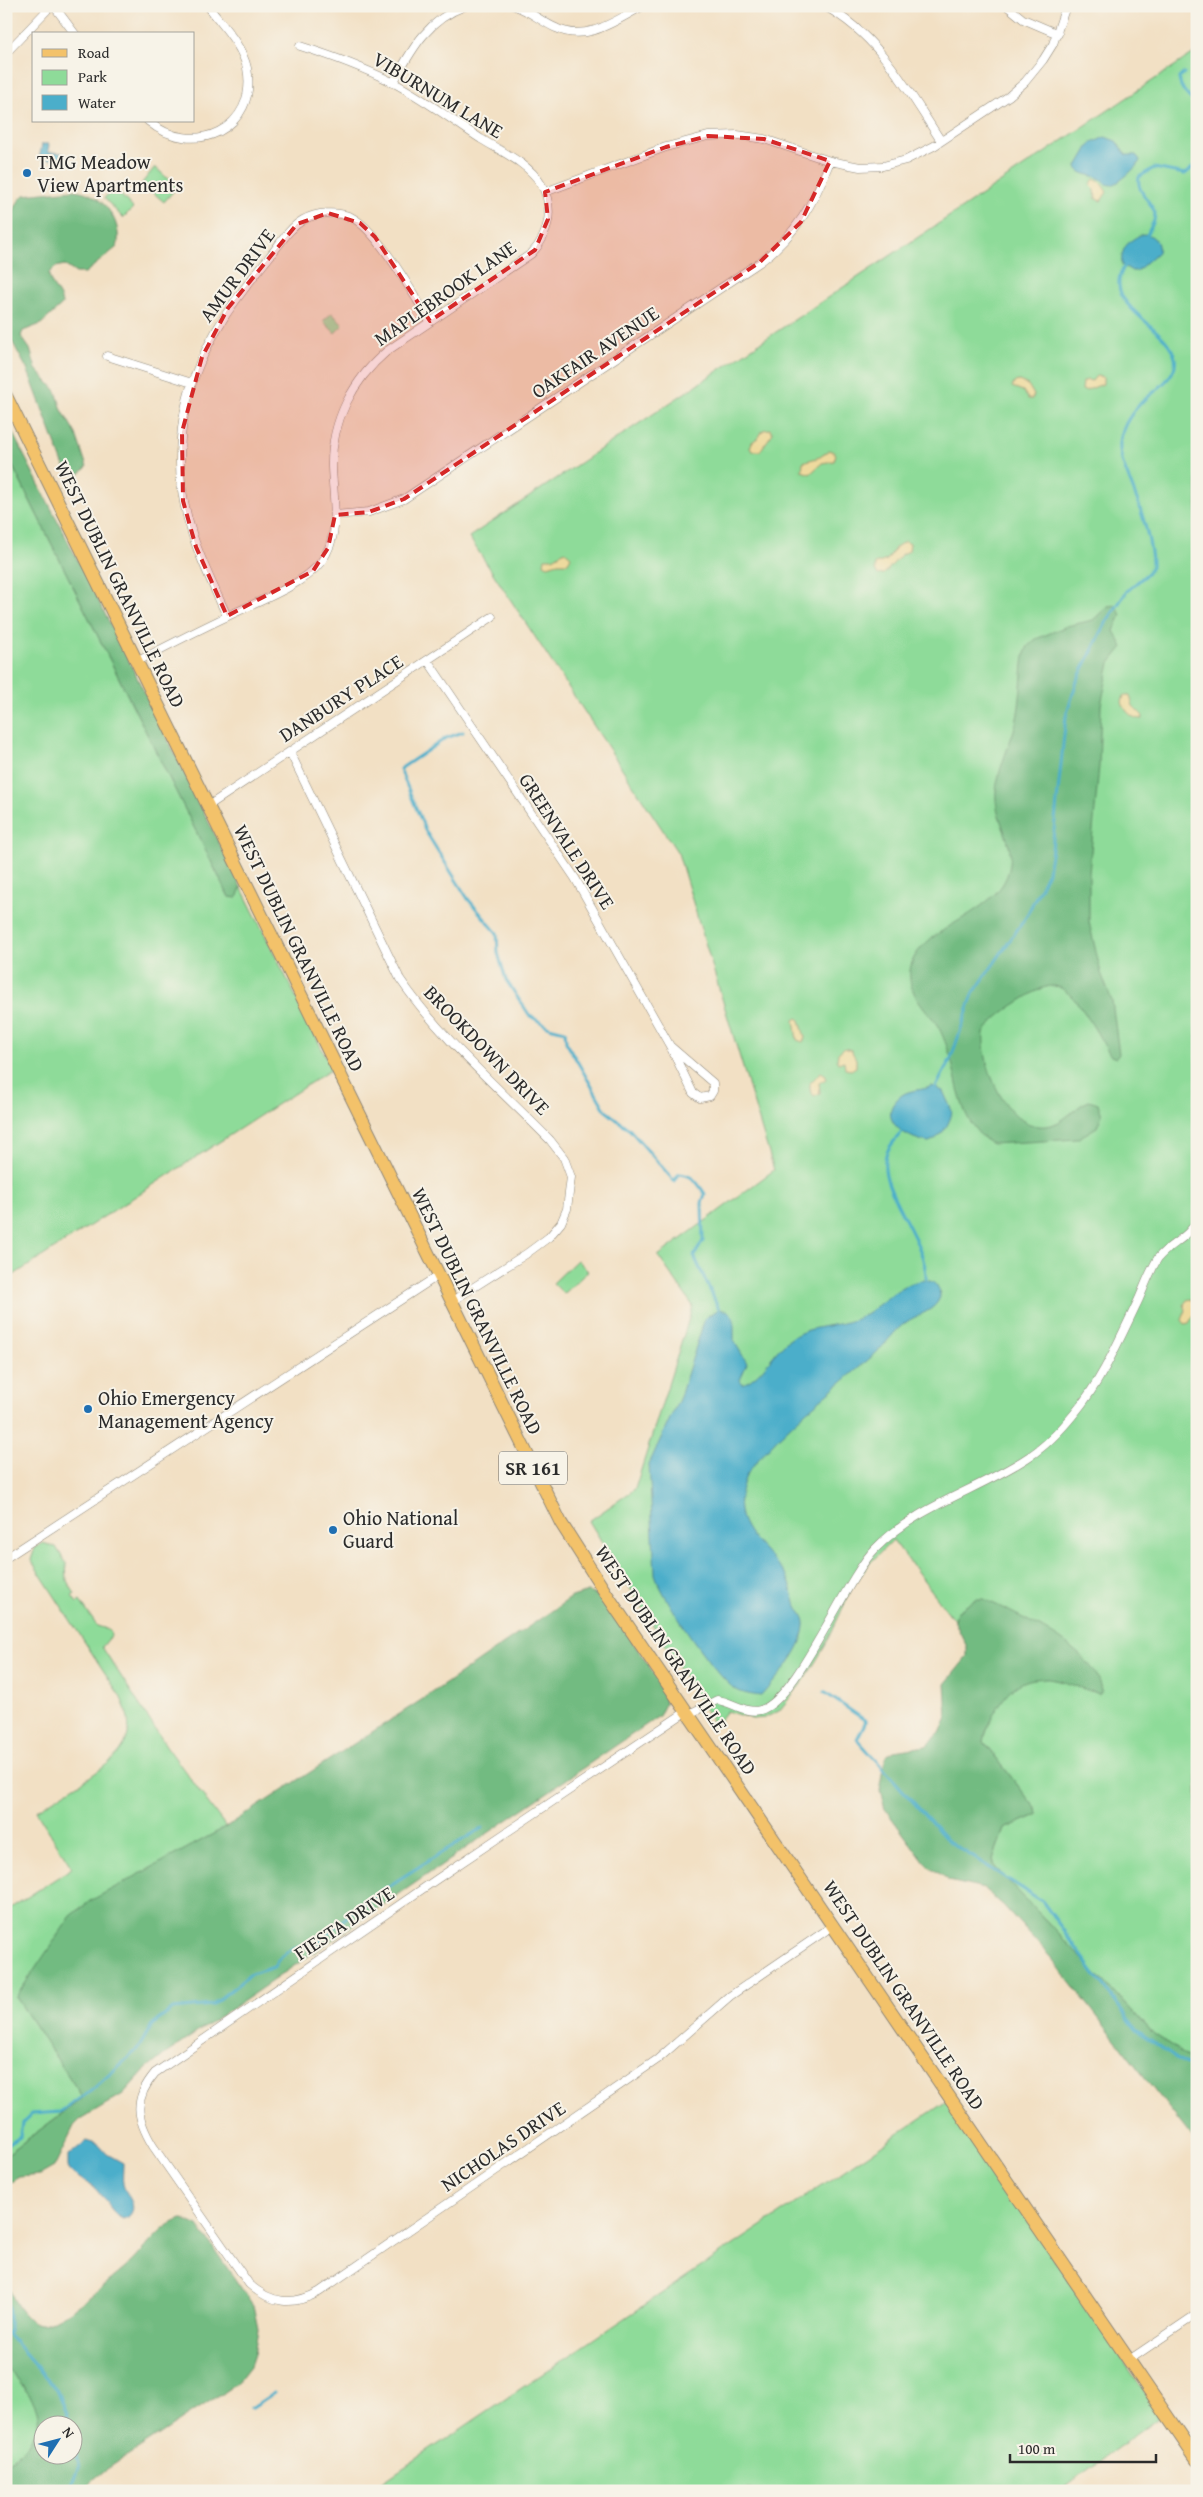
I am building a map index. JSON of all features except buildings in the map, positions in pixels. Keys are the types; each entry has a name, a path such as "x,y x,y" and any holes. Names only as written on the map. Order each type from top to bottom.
{"main road":[{"name":"WEST DUBLIN GRANVILLE ROAD","path":"6,396 561,1523 1197,2460"}],"street":[{"path":"6,53 52,6 73,32"},
{"path":"149,122 167,134 182,138 207,136 228,126 240,110 248,85 246,65 239,48 208,6"},
{"path":"393,83 414,46 426,31 441,18 465,6"},
{"path":"515,6 556,29 578,33 600,29 643,6"},
{"path":"824,6 854,26 872,43 895,72 941,141"},
{"path":"1008,6 1023,19 1058,34"},
{"path":"545,192 666,147 700,137 732,135 764,139 830,161 860,167 890,165 919,155 1022,85 1043,60 1058,34 1066,6"},
{"name":"VIBURNUM LANE","path":"300,46 348,62 393,83 527,168 545,192"},
{"name":"OAKFAIR AVENUE","path":"335,515 368,512 404,499 760,262 781,246 801,222 812,206 830,161"},
{"name":"MAPLEBROOK LANE","path":"138,661 290,585 313,571 328,548 335,515 332,450 337,426 347,399 358,381 379,358 535,250 545,235 548,220 545,192"},
{"name":"AMUR DRIVE","path":"227,616 196,548 183,500 181,439 192,382 220,320 297,224 322,214 336,213 351,218 370,232 430,321"},
{"path":"107,356 192,382"},
{"name":"DANBURY PLACE","path":"208,806 492,617"},
{"name":"GREENVALE DRIVE","path":"428,660 574,878 670,1046 693,1092 700,1098 710,1096 713,1091 713,1083 670,1046"},
{"name":"BROOKDOWN DRIVE","path":"290,752 400,979 414,1000 446,1036 550,1140 564,1158 571,1177 567,1209 561,1223 549,1236 523,1256 452,1301"},
{"name":"FIESTA DRIVE","path":"200,2213 142,2126 139,2114 141,2092 155,2073 437,1879 688,1712 716,1700 755,1711 771,1705 816,1645 850,1582 880,1544 920,1514 1018,1464 1051,1440 1076,1412 1095,1384 1158,1258 1166,1249 1192,1230 1197,1220"},
{"path":"6,1558 439,1275"},
{"name":"NICHOLAS DRIVE","path":"200,2213 243,2275 257,2291 280,2302 297,2302 308,2298 658,2059 730,1996 834,1926"},
{"path":"1129,2360 1197,2314"}],"highlighted area":[{"path":"708,136 764,139 830,161 801,222 760,262 404,499 369,512 335,515 328,548 313,571 227,616 196,547 183,501 182,432 202,357 228,308 297,224 328,213 360,223 375,237 430,321 535,250 548,219 545,192 666,147"}],"green space":[{"path":"1197,51 1197,2063 1154,2034 995,1867 993,1859 1004,1829 1037,1815 1036,1809 984,1742 986,1732 1001,1701 1017,1684 1026,1679 1037,1677 1060,1681 976,1599 957,1612 954,1620 893,1540 869,1564 852,1588 825,1646 805,1679 779,1711 764,1718 752,1719 727,1711 715,1726 589,1521 635,1489 693,1306 658,1256 774,1170 678,853 469,537"},
{"path":"155,167 177,187 164,202 142,183"},
{"path":"114,188 133,208 123,218 104,198"},
{"path":"73,190 92,196 101,201 108,209 117,227 117,247 85,273 76,273 64,265 56,267 49,273 51,282 60,297 62,305 41,324 23,331 21,336 30,349 36,369 56,391 62,410 76,434 87,467 78,475 70,473 63,464 28,371 6,330 6,223 24,195"},
{"path":"332,313 343,325 335,333 323,321"},
{"path":"6,420 121,645 241,887 237,898 229,897 6,453"},
{"path":"6,453 229,897 237,897 241,887 332,1069 6,1280"},
{"path":"1116,605 1121,615 1114,631 1123,647 1110,663 1101,705 1099,766 1089,873 1089,922 1101,973 1112,1001 1119,1054 1116,1058 1111,1056 1078,1004 1061,988 1049,986 1042,988 1008,1009 992,1022 984,1033 984,1046 992,1078 1008,1107 1019,1118 1032,1125 1053,1125 1089,1101 1098,1104 1102,1115 1097,1127 1077,1139 992,1144 981,1136 967,1116 943,1036 911,986 912,962 921,948 935,936 985,903 999,889 1008,873 1010,863 1009,845 997,809 996,791 997,781 1016,723 1024,656 1028,646 1036,639 1067,626 1093,620 1108,606"},
{"path":"577,1260 588,1271 564,1294 553,1283"},
{"path":"43,1543 56,1547 66,1563 67,1581 75,1594 72,1596 77,1603 80,1601 97,1626 110,1630 111,1636 102,1647 167,1747 226,1827 80,1908 16,1997 83,2098 6,2155 6,1911 72,1868 36,1811 85,1780 117,1755 124,1746 128,1736 129,1724 120,1696 31,1560 35,1548"},
{"path":"588,1592 603,1598 664,1688 665,1704 659,1716 164,2055 144,2071 123,2094 81,2119 74,2126 54,2167 40,2175 19,2177 6,2185 6,2155 83,2098 16,1997 71,1916 90,1901 226,1827 432,1693 572,1597"},
{"path":"976,1599 984,1599 1016,1614 1053,1635 1071,1647 1097,1675 1102,1690 1099,1694 1058,1681 1033,1679 1022,1683 1010,1691 994,1713 984,1742 1036,1809 1037,1815 1004,1829 993,1859 995,1867 1154,2034 1197,2063 1197,2144 1053,1960 1003,1905 984,1889 949,1881 925,1863 885,1809 880,1791 886,1756 894,1751 926,1746 940,1733 947,1718 945,1684 967,1657 967,1647 954,1620 957,1612"},
{"path":"947,2101 1161,2416 1059,2491 369,2491"},
{"path":"183,2219 198,2226 253,2305 258,2329 250,2366 236,2384 104,2471 94,2479 85,2491 6,2491 6,2463 18,2454 32,2439 32,2464 82,2464 82,2414 37,2414 30,2395 7,2367 5,2355 6,2277 12,2296 22,2312 35,2323 48,2322 73,2309 100,2289 131,2263 168,2226"},
{"path":"6,2367 29,2395 38,2414 32,2414 32,2438 6,2463"}],"sand":[{"path":"1094,179 1100,182 1107,192 1101,201 1096,199 1095,190 1090,185"},
{"path":"1096,376 1103,377 1103,384 1085,391 1082,390 1083,382 1087,380 1092,381"},
{"path":"1019,381 1028,385 1034,395 1032,399 1028,399 1023,391 1012,387 1015,382"},
{"path":"770,429 773,433 760,451 752,451 750,448 752,442 759,437 763,430"},
{"path":"830,450 836,454 834,461 822,463 810,474 802,471 803,462 820,457"},
{"path":"905,541 910,544 909,551 901,555 884,574 878,575 875,570 875,564 887,560 896,547"},
{"path":"565,551 571,556 568,563 548,566 544,564 545,558 553,558"},
{"path":"1124,696 1130,696 1133,706 1143,716 1142,719 1135,718 1127,711 1122,702"},
{"path":"797,1018 800,1020 805,1038 803,1042 797,1040 794,1020"},
{"path":"844,1048 851,1050 856,1059 856,1067 851,1070 845,1069 844,1061 838,1063 837,1061 838,1053"},
{"path":"821,1072 826,1075 826,1079 819,1083 820,1093 814,1096 810,1090 810,1083"},
{"path":"1191,1299 1197,1304 1197,1315 1193,1316 1189,1323 1185,1324 1182,1320 1186,1310 1184,1304 1187,1300"}],"water":[{"path":"1105,137 1116,141 1126,155 1136,155 1140,160 1127,175 1111,185 1106,184 1098,177 1078,171 1076,168 1090,144"},
{"path":"42,144 49,144 48,152 63,153 62,160 39,159"},
{"path":"1143,234 1150,235 1155,239 1158,245 1158,252 1137,271 1132,271 1122,265 1122,254 1129,242"},
{"path":"932,1086 943,1091 952,1111 950,1120 944,1130 937,1138 929,1142 902,1132 891,1119 891,1111 894,1103 902,1095"},
{"path":"926,1280 934,1283 939,1291 940,1297 938,1302 901,1326 876,1353 793,1424 760,1458 744,1481 740,1497 740,1511 743,1523 757,1543 788,1578 795,1602 804,1618 805,1626 800,1645 781,1673 761,1696 738,1691 726,1681 702,1653 678,1617 655,1574 649,1464 680,1397 705,1318 719,1309 728,1311 734,1319 734,1341 747,1363 740,1380 743,1384 757,1375 786,1342 800,1333 856,1319 906,1285"},
{"path":"86,2141 99,2145 107,2154 123,2163 123,2184 133,2209 128,2217 123,2219 117,2216 95,2188 73,2174 68,2167 68,2156"}],"waterway":[{"path":"1184,73 1179,78 1181,86 1197,104"},
{"path":"1146,237 1154,221 1155,213 1142,192 1139,177 1154,168 1185,174 1197,164"},
{"path":"934,1091 951,1058 973,994 1026,917 1048,872 1066,716 1077,681 1107,621 1127,591 1148,573 1152,566 1151,550 1146,529 1137,499 1123,465 1120,444 1124,428 1131,415 1140,404 1169,378 1173,372 1175,358 1170,346 1126,303 1120,291 1119,278 1126,264"},
{"path":"463,732 446,738 400,769 426,832 468,899 497,933 498,953 506,980 530,1016 549,1027 565,1031 566,1042 606,1111 630,1130 674,1181 679,1174 688,1176 697,1183 705,1194 702,1203 703,1241 694,1256 719,1309"},
{"path":"904,1129 887,1151 885,1168 888,1183 919,1248 926,1280"},
{"path":"824,1692 866,1721 857,1739 948,1841 1042,1901 1136,2030 1197,2072"},
{"path":"6,2146 20,2137 22,2123 31,2114 60,2112 92,2090 138,2049 152,2025 173,2009 212,2005 251,1974 274,1967 286,1952 296,1948 315,1946 353,1912 395,1882 482,1828"},
{"path":"6,2297 9,2312 9,2334"},
{"path":"6,2332 58,2391 67,2414"},
{"path":"251,2408 274,2393"},
{"path":"69,2491 79,2464"}],"place":[{"name":"TMG Meadow View Apartments","path":"27,173"},
{"name":"Ohio Emergency Management Agency","path":"88,1409"},
{"name":"Ohio National Guard","path":"333,1530"}]}
